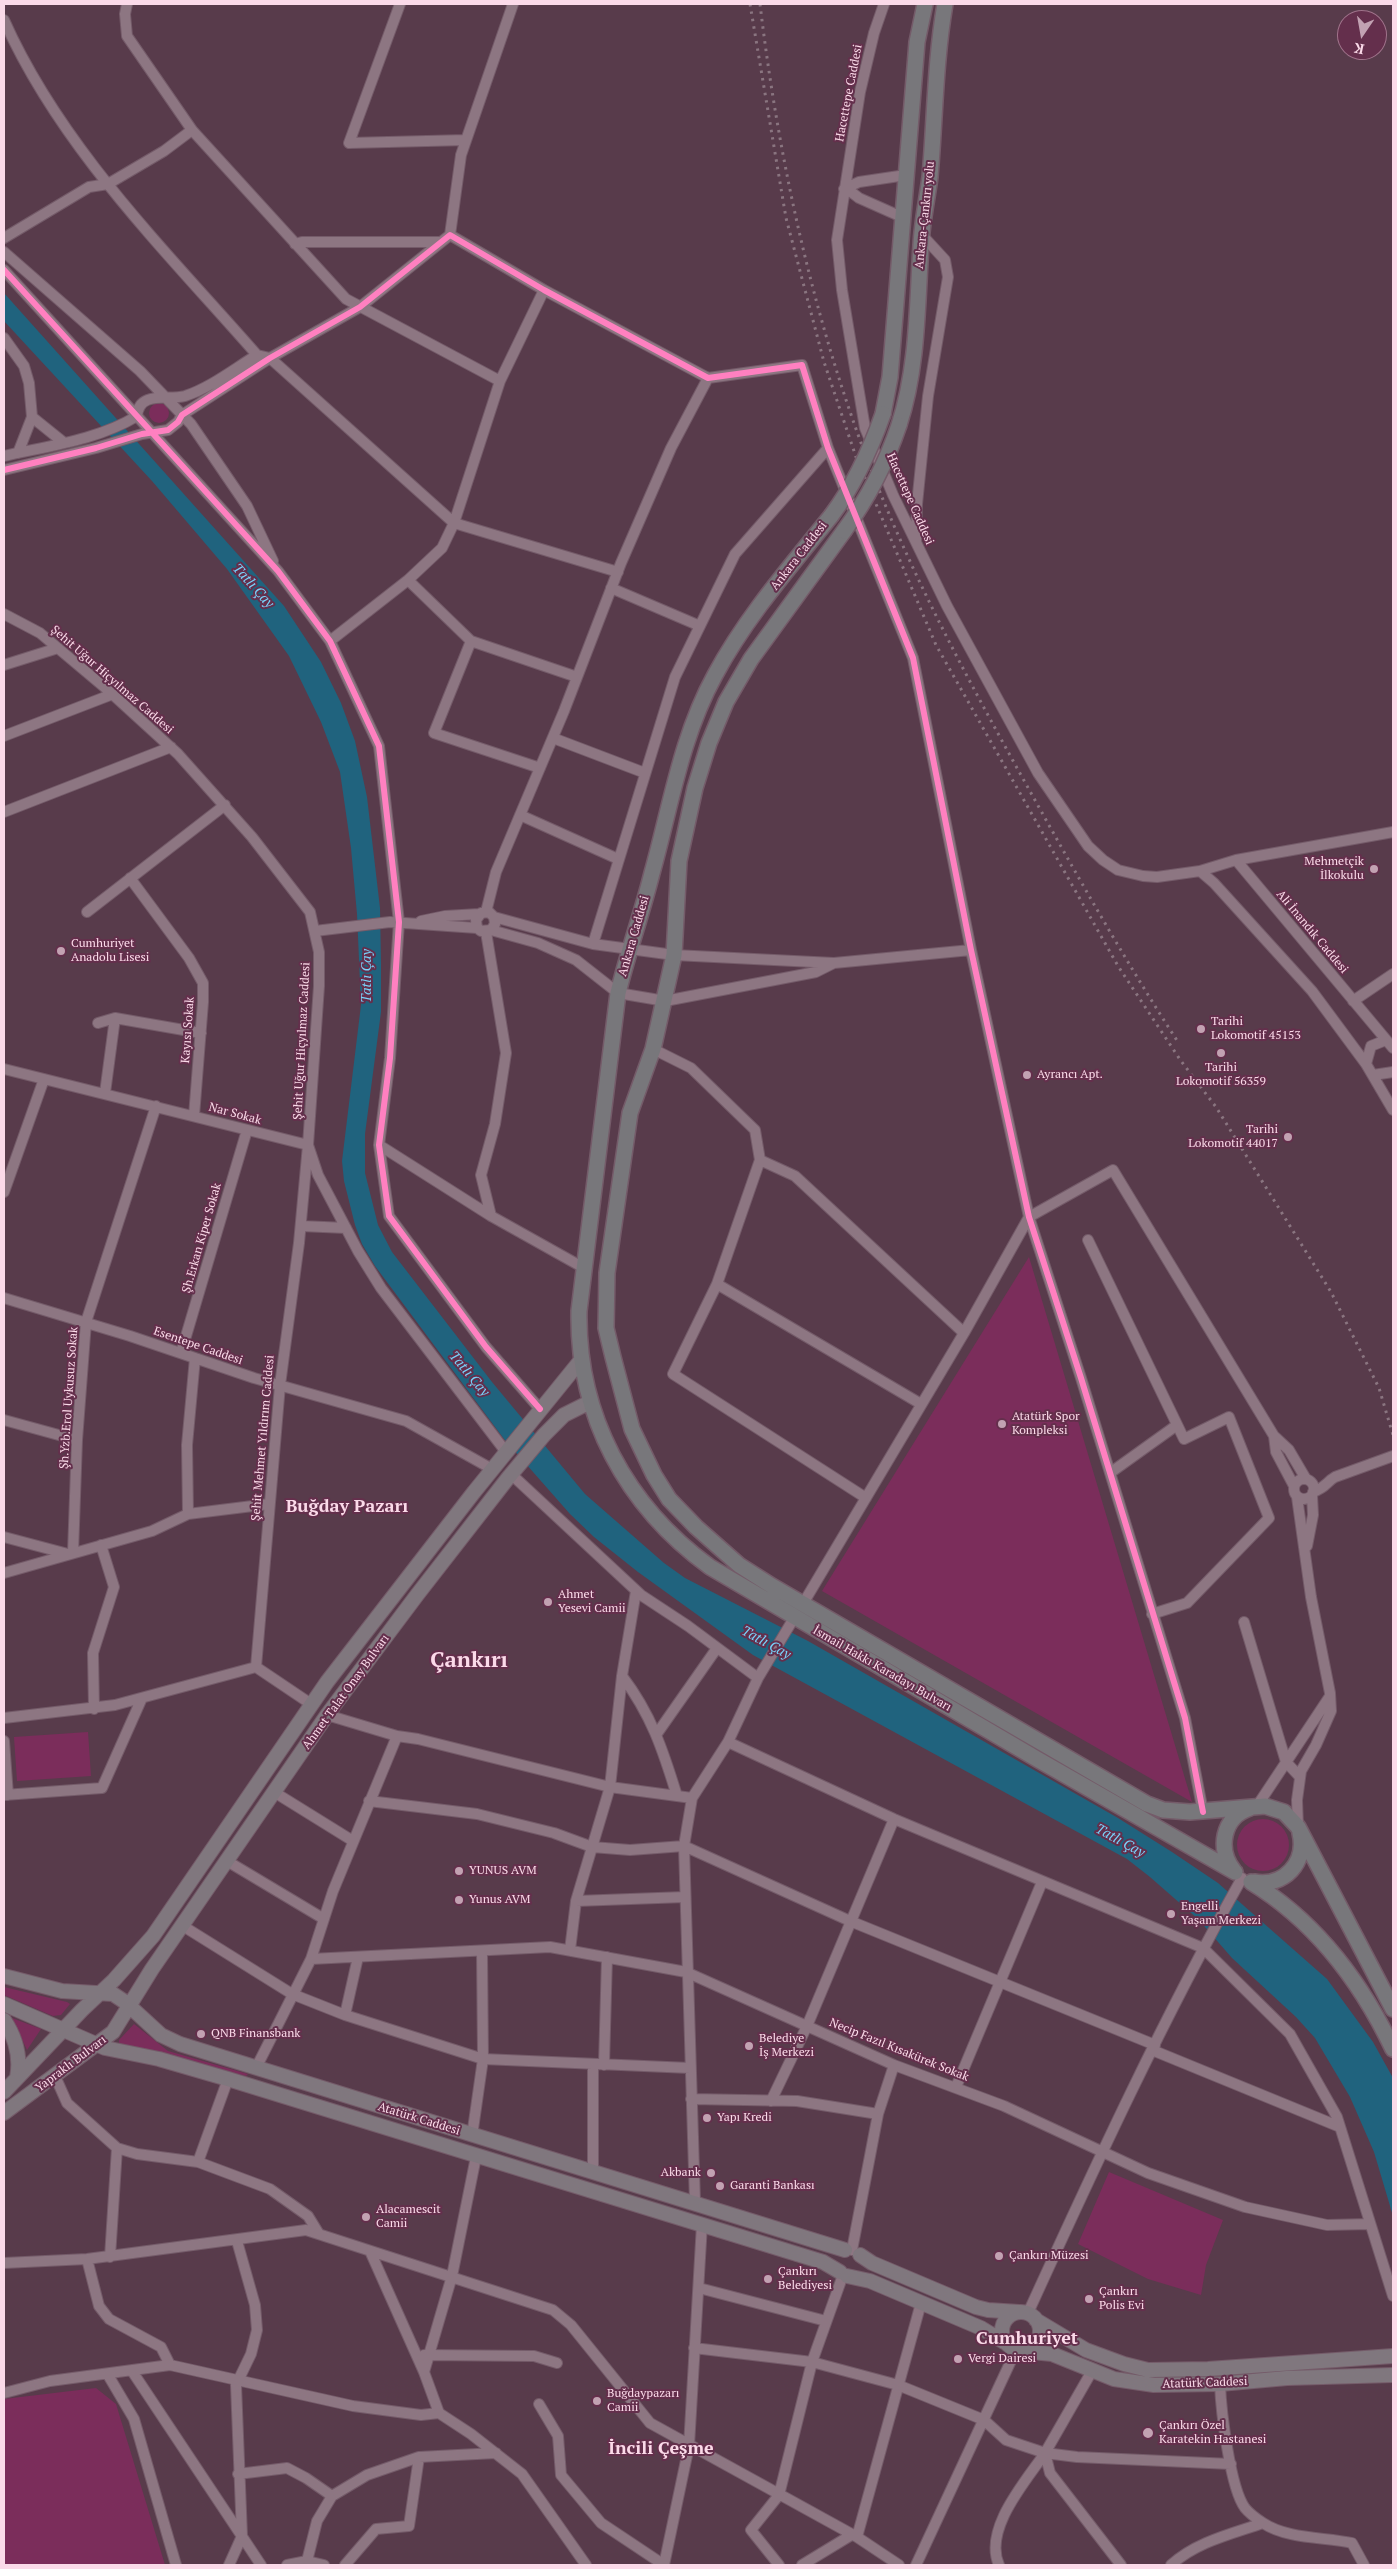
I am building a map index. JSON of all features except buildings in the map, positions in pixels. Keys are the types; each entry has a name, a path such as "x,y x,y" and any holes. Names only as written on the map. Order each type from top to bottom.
{"highway":[{"name":"Ankara-Çankırı yolu","path":"831,516 859,475 884,414 890,376 917,42 925,4"},
{"name":"Ankara-Çankırı yolu","path":"945,4 936,70 929,179 922,235 912,372 899,425 877,479 861,508 751,659 717,721 695,788 679,861 674,955 665,1001 653,1049 630,1113 607,1273 606,1328 627,1413 661,1488 708,1539 739,1565 1146,1804 1163,1810 1203,1812 1258,1806"},
{"name":"Ankara Caddesi","path":"590,1402 581,1360 579,1311 618,993 652,873 678,768 709,687 746,623 831,516"},
{"name":"İsmail Hakkı Karadayı Bulvarı","path":"590,1402 602,1435 625,1477 667,1530 710,1567 791,1622 1241,1881 1272,1896 1308,1926 1330,1950 1369,2002 1393,2049"},
{"path":"1298,1827 1302,1846 1300,1856 1290,1873 1272,1883 1241,1881 1229,1864 1224,1847 1227,1828 1239,1814 1258,1806 1274,1808 1284,1812 1298,1827 1393,2009"}],"main road":[{"path":"536,1413 581,1360"},
{"name":"Ahmet Talat Onay Bulvarı","path":"130,2006 327,1716 511,1474 544,1435 564,1415 590,1402"},
{"name":"Ahmet Talat Onay Bulvarı","path":"101,1992 133,1959 162,1922 311,1704 398,1588 536,1413"},
{"name":"Atatürk Caddesi","path":"4,1976 62,1991 114,1994 130,2006 152,2028 170,2040 472,2136 694,2202 852,2252 876,2265 976,2306 988,2310 1028,2315 1086,2350 1148,2370 1208,2369 1393,2356"},
{"path":"4,2092 63,2029 101,1992"},
{"name":"Atatürk Caddesi","path":"4,2004 97,2045 159,2059 228,2079 476,2157 702,2224 822,2262 844,2274 870,2281 981,2328 1004,2342"},
{"name":"Yapraklı Bulvarı","path":"4,2113 97,2045 112,2032 130,2006"},
{"path":"4,2020 13,2036 18,2053 17,2078"},
{"path":"852,2252 862,2268 856,2274 844,2274 836,2262 839,2255 852,2252"},
{"path":"1010,2315 1028,2315 1040,2330 1038,2340 1031,2348 1019,2350 1004,2342 1001,2332 1003,2323 1010,2315"},
{"name":"Atatürk Caddesi","path":"1019,2350 1052,2354 1092,2371 1124,2381 1147,2384 1220,2384 1286,2378 1393,2375"}],"street":[{"path":"127,4 125,14 127,36 192,130 346,299 500,381"},
{"path":"400,4 349,143 466,140"},
{"path":"4,470 146,433 173,428 182,416 270,358 360,307 450,235 461,155 513,4"},
{"name":"Hacettepe Caddesi","path":"884,4 874,33 860,92 838,222 838,262 860,409 875,453 916,544 1038,773 1088,846 1103,860 1118,870 1137,875 1157,877 1200,871"},
{"path":"4,20 18,51 43,96 108,184 257,355 270,358 454,523 618,572"},
{"path":"4,238 89,187 108,184 164,152 192,130"},
{"path":"845,189 859,182 906,175"},
{"path":"845,189 859,198 904,218"},
{"path":"450,235 544,290 708,378 802,365 828,448 913,658 971,950 1029,1217 1185,1718 1203,1812"},
{"path":"916,544 917,504 928,396 948,277 945,260 922,235"},
{"path":"295,244 302,242 441,242"},
{"path":"4,252 132,364 167,398 247,506 278,571"},
{"path":"4,270 146,433 278,571 330,641 379,746 395,922 390,1058 380,1145 389,1216 536,1413"},
{"path":"330,641 408,580 442,548 454,523 500,381 544,290"},
{"path":"4,338 24,366 32,417 18,453"},
{"path":"4,355 16,353"},
{"path":"4,456 101,432 133,418 139,406 152,398 167,398 196,392 257,355"},
{"path":"491,1216 481,1176 495,1124 506,1053 485,930 476,920 487,914 496,872 553,738 618,572 671,448 708,378"},
{"path":"32,417 63,442"},
{"path":"593,944 675,677 735,554 828,448"},
{"path":"408,580 472,641 577,677"},
{"path":"612,588 700,626"},
{"name":"Şehit Uğur Hiçyılmaz Caddesi","path":"4,614 40,633 114,694 171,747 225,805 301,898 310,912 319,952 319,986 308,1145 318,1175 381,1288 507,1450"},
{"path":"472,641 434,733 540,768"},
{"path":"4,665 58,648"},
{"path":"4,736 114,694"},
{"path":"553,738 645,773"},
{"path":"4,812 171,747"},
{"path":"87,912 225,805"},
{"path":"520,815 618,859"},
{"path":"1200,871 1236,860 1393,832"},
{"name":"Ali İnandık Caddesi","path":"1236,860 1393,1048"},
{"path":"1200,871 1214,883 1312,991 1366,1064 1393,1110"},
{"name":"Kayısı Sokak","path":"130,878 199,974 204,992 194,1116"},
{"path":"413,923 445,916 487,914 593,944 674,955 834,963 971,950"},
{"path":"485,930 495,924 487,914"},
{"path":"315,931 395,922 485,930 538,943 576,960 618,993 665,1001 816,972 834,963"},
{"path":"1353,1001 1393,974"},
{"path":"98,1023 115,1018 201,1034"},
{"path":"105,1093 115,1018"},
{"path":"1366,1064 1371,1046 1386,1040"},
{"path":"653,1049 690,1068 755,1130 760,1160 717,1284 673,1374 866,1498"},
{"name":"Nar Sokak","path":"4,1069 308,1145"},
{"path":"1373,1075 1393,1072"},
{"path":"4,1192 44,1079"},
{"name":"Şh.Yzb.Erol Uykusuz Sokak","path":"71,1554 86,1322 156,1106"},
{"name":"Şh.Erkan Kiper Sokak","path":"181,1354 247,1130"},
{"name":"Şehit Mehmet Yıldırım Caddesi","path":"256,1667 280,1385 301,1226 308,1145"},
{"path":"380,1145 491,1216 584,1268"},
{"path":"760,1160 795,1176 964,1333"},
{"path":"804,1602 964,1333 1029,1217 1113,1170 1274,1436 1288,1450 1307,1480 1313,1486 1313,1515 1306,1552"},
{"path":"301,1226 346,1228"},
{"path":"1088,1240 1184,1439 1229,1417 1269,1518 1187,1603 1152,1614"},
{"path":"717,1284 921,1404"},
{"name":"Esentepe Caddesi","path":"4,1298 86,1322 280,1385 406,1421 492,1469"},
{"path":"188,1514 187,1445 195,1358"},
{"path":"4,1420 77,1440"},
{"path":"1110,1473 1178,1425"},
{"path":"1274,1436 1276,1452 1294,1486 1297,1497 1306,1552 1310,1597 1330,1696 1331,1711 1300,1777 1297,1800 1298,1827"},
{"path":"1294,1486 1299,1480 1320,1477 1333,1478 1393,1456"},
{"path":"511,1474 636,1591 758,1678"},
{"path":"1297,1497 1305,1499 1325,1488 1333,1478"},
{"path":"4,1574 152,1531 188,1514 269,1504"},
{"path":"4,1537 71,1554"},
{"path":"94,1709 93,1652 114,1587 101,1545"},
{"path":"570,1950 576,1900 610,1787 622,1676 636,1591"},
{"path":"694,2202 692,2099 686,1972 684,1846 692,1798 728,1742 758,1678 791,1622"},
{"path":"1244,1622 1286,1762 1300,1777"},
{"path":"656,1735 717,1648"},
{"path":"4,1718 94,1709 256,1667 311,1704"},
{"path":"622,1676 642,1702 656,1735 676,1796"},
{"path":"1258,1806 1330,1696"},
{"path":"4,1741 6,1795 102,1788 142,1698"},
{"path":"327,1716 397,1736 418,1739 610,1787 692,1798"},
{"path":"256,2068 311,1959 324,1918 353,1842 397,1736"},
{"path":"728,1742 894,1819 1203,1948 1290,2034 1337,2118 1393,2296"},
{"path":"274,1792 353,1842"},
{"path":"369,1801 478,1814 554,1833 592,1847 630,1850 684,1846 850,1921 1000,1981 1340,2127"},
{"path":"771,2101 807,2026 894,1819"},
{"path":"227,1861 324,1918"},
{"path":"1028,2315 1102,2150 1209,1936 1241,1881"},
{"path":"956,2088 1042,1882"},
{"path":"576,1900 685,1896"},
{"path":"183,1926 292,1994 345,2015 483,2059 690,2068"},
{"name":"Necip Fazıl Kısakürek Sokak","path":"311,1959 550,1947 686,1972 894,2064 1004,2106 1148,2173 1245,2207 1327,2226 1370,2224"},
{"path":"472,2136 483,2059 482,1950"},
{"path":"345,2015 358,1957"},
{"path":"592,2172 607,1957"},
{"path":"852,2252 878,2114 894,2064"},
{"path":"55,2076 67,2103 116,2148 137,2154 198,2162 270,2190 308,2216 319,2234"},
{"path":"198,2162 228,2079"},
{"path":"692,2099 796,2102 878,2114"},
{"path":"110,2256 116,2148"},
{"path":"424,2372 452,2276 476,2157"},
{"path":"540,2404 558,2436 561,2475 601,2523 664,2565 689,2446 702,2224"},
{"path":"4,2263 87,2260 306,2230 553,2310 571,2325 650,2423 855,2535 899,2565"},
{"path":"229,2565 242,2536 238,2474 238,2379 252,2354 257,2330 255,2305 236,2241"},
{"path":"370,2250 417,2355 439,2413 522,2474 586,2565"},
{"path":"87,2260 99,2306 109,2319 161,2347 170,2365"},
{"path":"779,2565 751,2530 779,2495 812,2362 844,2274"},
{"path":"699,2288 826,2321"},
{"path":"802,2565 855,2535 921,2303"},
{"path":"694,2348 812,2362 898,2385 984,2420 1006,2440 1045,2453 1077,2457 1231,2464"},
{"path":"916,2565 1019,2350"},
{"path":"417,2355 534,2356 557,2363"},
{"path":"4,2393 50,2381 108,2375 170,2365 353,2406 421,2415 439,2413"},
{"path":"132,2371 261,2565"},
{"path":"998,2565 996,2538 1004,2514 1045,2453 1092,2371"},
{"path":"108,2375 134,2419 176,2565"},
{"path":"1220,2384 1221,2415 1238,2493 1245,2508 1264,2523 1286,2531 1352,2543 1364,2565"},
{"path":"1045,2453 1050,2473 1121,2565"},
{"path":"307,2561 317,2521 332,2496 367,2474 419,2457 496,2454"},
{"path":"345,2565 376,2529 409,2526 419,2457"},
{"path":"238,2474 287,2468 306,2478 332,2496"},
{"path":"1171,2565 1178,2558 1209,2541 1264,2523"},
{"path":"287,2565 307,2561 324,2565"}],"shaded area":[{"path":"155,403 163,403 169,409 169,417 163,423 155,423 149,417 149,409"},
{"name":"Atatürk Spor Kompleksi","path":"1029,1257 1192,1802 822,1591"},
{"path":"88,1732 91,1776 17,1781 14,1737"},
{"path":"1258,1819 1268,1819 1277,1823 1285,1831 1289,1845 1285,1859 1277,1867 1268,1871 1258,1871 1249,1867 1241,1859 1237,1850 1237,1840 1241,1831 1249,1823"},
{"path":"4,1987 70,2004 61,2015 53,2016 4,1995"},
{"path":"12,2018 41,2029 27,2050"},
{"path":"134,2024 168,2051 248,2074 246,2076 119,2044 119,2040"},
{"path":"1109,2172 1223,2220 1206,2265 1201,2295 1148,2279 1078,2244"},
{"path":"96,2388 116,2404 165,2565 4,2565 4,2399"}],"water":[{"name":"Tatlı Çay","path":"4,293 284,606 321,662 341,703 355,741 367,797 380,908 381,1012 365,1134 365,1173 378,1225 392,1252 492,1382 585,1494 664,1563 685,1578 808,1641 1118,1818 1218,1883 1327,1979 1373,2042 1393,2078 1393,2216 1374,2152 1350,2097 1315,2038 1296,2017 1232,1958 1198,1919 1127,1859 753,1655 638,1572 594,1537 570,1514 504,1439 375,1266 362,1244 355,1225 344,1181 342,1161 361,1005 357,914 351,848 340,772 321,722 289,656 227,569 152,481 4,321"}],"railway":[{"path":"750,4 786,218 824,362 856,457 936,645 1118,966 1181,1061 1216,1107 1331,1292 1379,1388 1393,1435"},
{"path":"760,4 776,117 799,230 813,287 845,397 880,492 915,573 954,652 1095,906 1178,1042"}],"cycle path":[{"path":"4,470 96,448 142,434 168,430 178,422 182,415 270,358 360,307 450,235 544,290 708,378 802,365 828,448 913,658 971,950 1029,1217 1081,1378 1185,1718 1203,1812"},
{"path":"4,270 278,571 330,641 379,746 399,922 390,1058 379,1145 389,1216 486,1347 540,1409"}],"place":[{"name":"Mehmetçik İlkokulu","path":"1374,869"},
{"name":"Cumhuriyet Anadolu Lisesi","path":"61,951"},
{"name":"Tarihi Lokomotif 45153","path":"1201,1029"},
{"name":"Tarihi Lokomotif 56359","path":"1221,1053"},
{"name":"Ayrancı Apt.","path":"1027,1075"},
{"name":"Tarihi Lokomotif 44017","path":"1288,1137"},
{"name":"Atatürk Spor Kompleksi","path":"1002,1424"},
{"name":"Ahmet Yesevi Camii","path":"548,1602"},
{"name":"YUNUS AVM","path":"459,1871"},
{"name":"Yunus AVM","path":"459,1900"},
{"name":"Engelli Yaşam Merkezi","path":"1171,1914"},
{"name":"QNB Finansbank","path":"201,2034"},
{"name":"Belediye İş Merkezi","path":"749,2046"},
{"name":"Yapı Kredi","path":"707,2118"},
{"name":"Akbank","path":"711,2173"},
{"name":"Garanti Bankası","path":"720,2186"},
{"name":"Alacamescit Camii","path":"366,2217"},
{"name":"Çankırı Müzesi","path":"999,2256"},
{"name":"Çankırı Belediyesi","path":"768,2279"},
{"name":"Çankırı Polis Evi","path":"1089,2299"},
{"name":"Vergi Dairesi","path":"958,2359"},
{"name":"Buğdaypazarı Camii","path":"597,2401"},
{"name":"Çankırı Özel Karatekin Hastanesi","path":"1148,2433"}],"district":[{"name":"Buğday Pazarı","path":"347,1507"},
{"name":"Çankırı","path":"469,1661"},
{"name":"Cumhuriyet","path":"1027,2339"},
{"name":"İncili Çeşme","path":"661,2449"}]}
